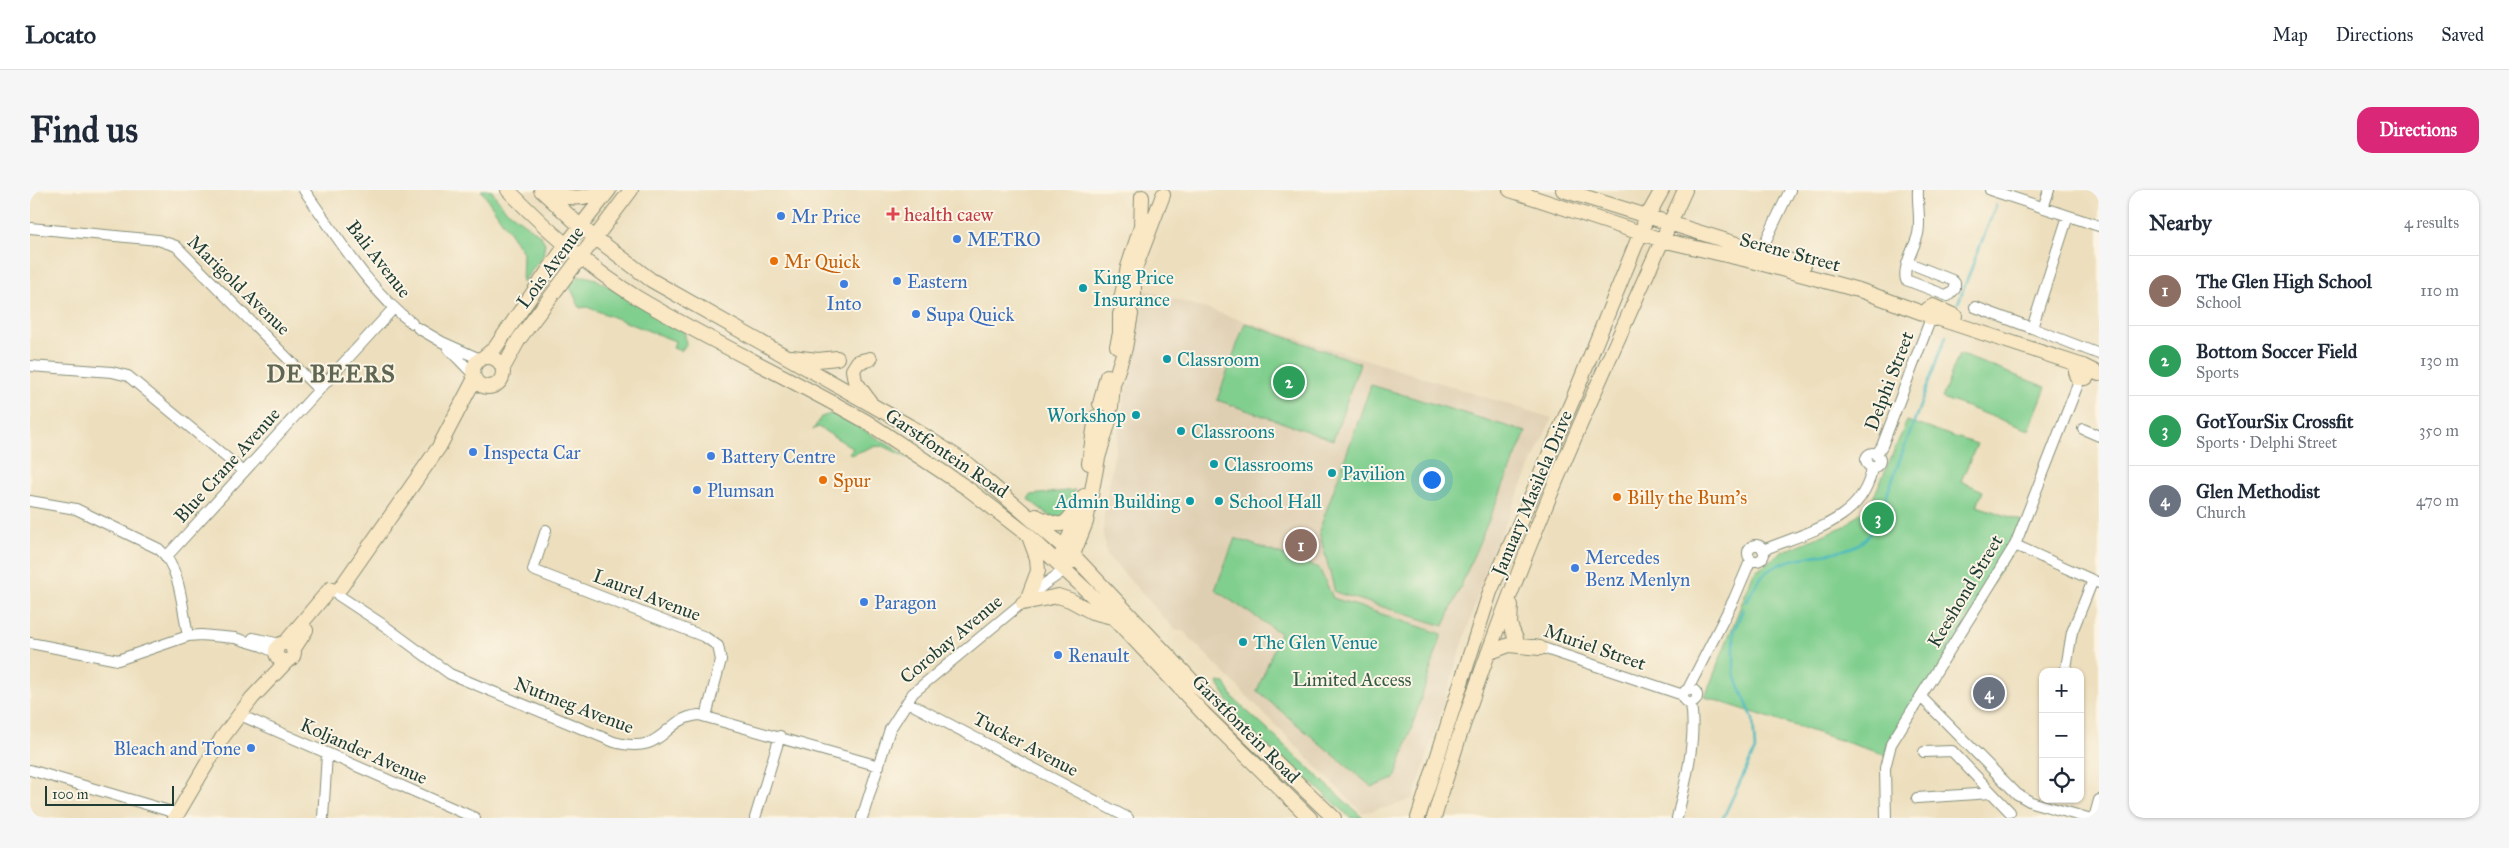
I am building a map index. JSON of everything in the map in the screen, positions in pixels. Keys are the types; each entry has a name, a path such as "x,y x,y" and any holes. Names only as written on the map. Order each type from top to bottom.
{"main road":[{"name":"Garstfontein Road","path":"508,190 566,245 636,296 816,392 904,444 979,496 1029,536 1061,567 1112,617 1211,722 1310,818"},
{"name":"Garstfontein Road","path":"541,190 580,226 651,280 872,405 966,462 1024,510 1070,552 1197,686 1334,818"},
{"path":"551,190 563,196 575,198 592,195 602,190"},
{"name":"Lois Avenue","path":"482,358 502,338 566,245 609,190"},
{"name":"Lois Avenue","path":"502,368 518,339 631,190"},
{"name":"Serene Street","path":"1510,190 1662,240 1759,257"},
{"name":"January Masilela Drive","path":"1418,818 1495,580 1574,399 1647,217 1662,190"},
{"name":"January Masilela Drive","path":"1434,818 1488,653 1510,595 1685,190"},
{"name":"Serene Street","path":"1570,191 1670,223 1759,257 1933,313 2060,360 2087,375"},
{"name":"Corobay Avenue","path":"1141,193 1153,200 1164,192"},
{"name":"Corobay Avenue","path":"1070,552 1104,412 1134,271 1164,192"},
{"name":"Corobay Avenue","path":"1126,307 1125,277 1141,227 1141,193"},
{"path":"784,356 818,360 837,358"},
{"path":"175,816 207,761 283,651 337,590 359,546 389,510 402,498 440,447 458,419 477,380 474,365 482,358 497,360 502,368 503,376 498,384 477,380"},
{"path":"870,359 858,362 853,370 855,381 872,405"},
{"name":"Corobay Avenue","path":"1061,567 1086,522 1098,458 1104,412"},
{"path":"1024,510 1053,524 1063,524 1071,518 1084,496"},
{"path":"1025,602 1038,571 1037,558 1029,536"},
{"path":"1510,595 1510,625 1516,639"},
{"path":"1025,602 1058,596 1077,603 1092,612 1112,617"},
{"path":"1460,686 1482,638 1488,633 1496,632"},
{"path":"1488,653 1509,645 1540,648"}],"street":[{"name":"Bali Avenue","path":"304,190 393,309 442,342 482,358"},
{"path":"1759,257 1790,190"},
{"path":"1909,263 1952,280 1955,284 1952,294 1948,296 1906,280 1904,277 1919,233 1918,190"},
{"path":"1990,190 2099,226"},
{"path":"2043,208 2049,190"},
{"path":"2032,328 2068,216"},
{"name":"Marigold Avenue","path":"30,228 158,240 176,246 319,390"},
{"path":"1975,307 2099,354"},
{"name":"Blue Crane Avenue","path":"167,556 393,309"},
{"name":"Delphi Street","path":"1689,692 1751,558 1760,560 1764,554 1763,550 1833,522 1846,514 1864,491 1872,467 1868,465 1866,459 1870,454 1876,455 1882,446 1933,313"},
{"name":"Bali Avenue","path":"442,342 477,380"},
{"path":"30,366 112,372 128,376 244,472"},
{"name":"Keeshond Street","path":"1886,818 1885,768 1887,755 1896,737 1922,698 2015,545 2087,375"},
{"path":"2083,429 2099,436"},
{"path":"30,501 65,505 84,512 159,549 167,556 173,567 188,636"},
{"name":"Laurel Avenue","path":"546,530 533,570 705,637 718,646 720,660 706,716"},
{"path":"2015,545 2096,582 2072,632 2066,668"},
{"name":"Corobay Avenue","path":"862,818 890,729 907,702 924,682 1025,602 1061,567"},
{"name":"Nutmeg Avenue","path":"337,590 450,674 622,744 630,746 646,745 688,717 706,716 878,766"},
{"name":"Muriel Street","path":"1496,632 1540,648 1689,692"},
{"path":"30,642 118,660 188,636 201,635 235,638 283,651"},
{"path":"1677,818 1687,770 1692,723 1691,704 1684,701 1689,692"},
{"path":"1922,698 2017,794 2031,802 2088,818"},
{"name":"Tucker Avenue","path":"907,702 1128,818"},
{"name":"Koljander Avenue","path":"240,714 326,754 475,818"},
{"path":"756,818 780,736"},
{"path":"1924,752 1952,751 2008,815 2017,794"},
{"path":"323,818 326,754"},
{"path":"30,770 175,816"},
{"path":"1916,798 1991,794"},
{"path":"2094,818 2099,800"}],"shaded area":[{"path":"1143,289 1552,418 1489,561 1414,798 1393,806 1362,813 1184,632 1175,630 1107,555 1103,535 1104,514"}],"green space":[{"path":"481,190 491,190 505,209 540,235 545,243 543,256 522,283 523,252"},
{"path":"585,276 596,279 682,330 685,335 686,345 681,351 673,348 675,341 587,307 580,308 569,285 578,277"},
{"path":"1245,323 1360,363 1333,440 1217,400"},
{"path":"1959,354 2046,387 2029,430 1942,398"},
{"path":"1371,385 1526,432 1444,626 1335,592 1319,531"},
{"path":"836,414 923,465 883,446 872,447 851,455 849,453 853,448 818,427 813,430 821,417"},
{"path":"1907,421 1977,444 1961,481 1983,491 1977,506 2028,523 1889,756 1705,697 1754,572 1782,552 1845,526 1871,503"},
{"path":"1075,490 1068,512 1061,518 1051,517 1028,499 1031,495"},
{"name":"Limited Access","path":"1235,538 1319,568 1333,598 1442,634 1395,779 1372,787 1257,691 1280,633 1215,590"},
{"path":"1217,682 1225,683 1234,699 1363,818 1351,818 1313,784 1294,771 1239,719"}],"waterway":[{"path":"1958,303 1996,205"},
{"path":"1746,602 1762,576 1776,566 1788,561 1853,547 1864,540 1874,529 1946,336"},
{"path":"1723,818 1755,750 1753,719 1734,673 1734,631 1743,609"}],"place":[{"name":"health caew","path":"893,214"},
{"name":"Mr Price","path":"781,216"},
{"name":"METRO","path":"957,239"},
{"name":"Mr Quick","path":"774,261"},
{"name":"Eastern","path":"897,281"},
{"name":"Into","path":"844,284"},
{"name":"King Price Insurance","path":"1083,288"},
{"name":"Supa Quick","path":"916,314"},
{"name":"Classroom","path":"1167,359"},
{"name":"Bottom Soccer Field","path":"1289,382"},
{"name":"Workshop","path":"1136,415"},
{"name":"Classroons","path":"1181,431"},
{"name":"Inspecta Car","path":"473,452"},
{"name":"Battery Centre","path":"711,456"},
{"name":"Classrooms","path":"1214,464"},
{"name":"Pavilion","path":"1332,473"},
{"name":"Spur","path":"823,480"},
{"name":"Plumsan","path":"697,490"},
{"name":"Billy the Bum's","path":"1617,497"},
{"name":"Admin Building","path":"1190,501"},
{"name":"School Hall","path":"1219,501"},
{"name":"GotYourSix Crossfit","path":"1878,518"},
{"name":"The Glen High School","path":"1301,545"},
{"name":"Mercedes Benz Menlyn","path":"1575,568"},
{"name":"Paragon","path":"864,602"},
{"name":"The Glen Venue","path":"1243,642"},
{"name":"Renault","path":"1058,655"},
{"name":"Glen Methodist","path":"1989,693"},
{"name":"Bleach and Tone","path":"251,748"}],"district":[{"name":"DE BEERS","path":"331,374"}]}
